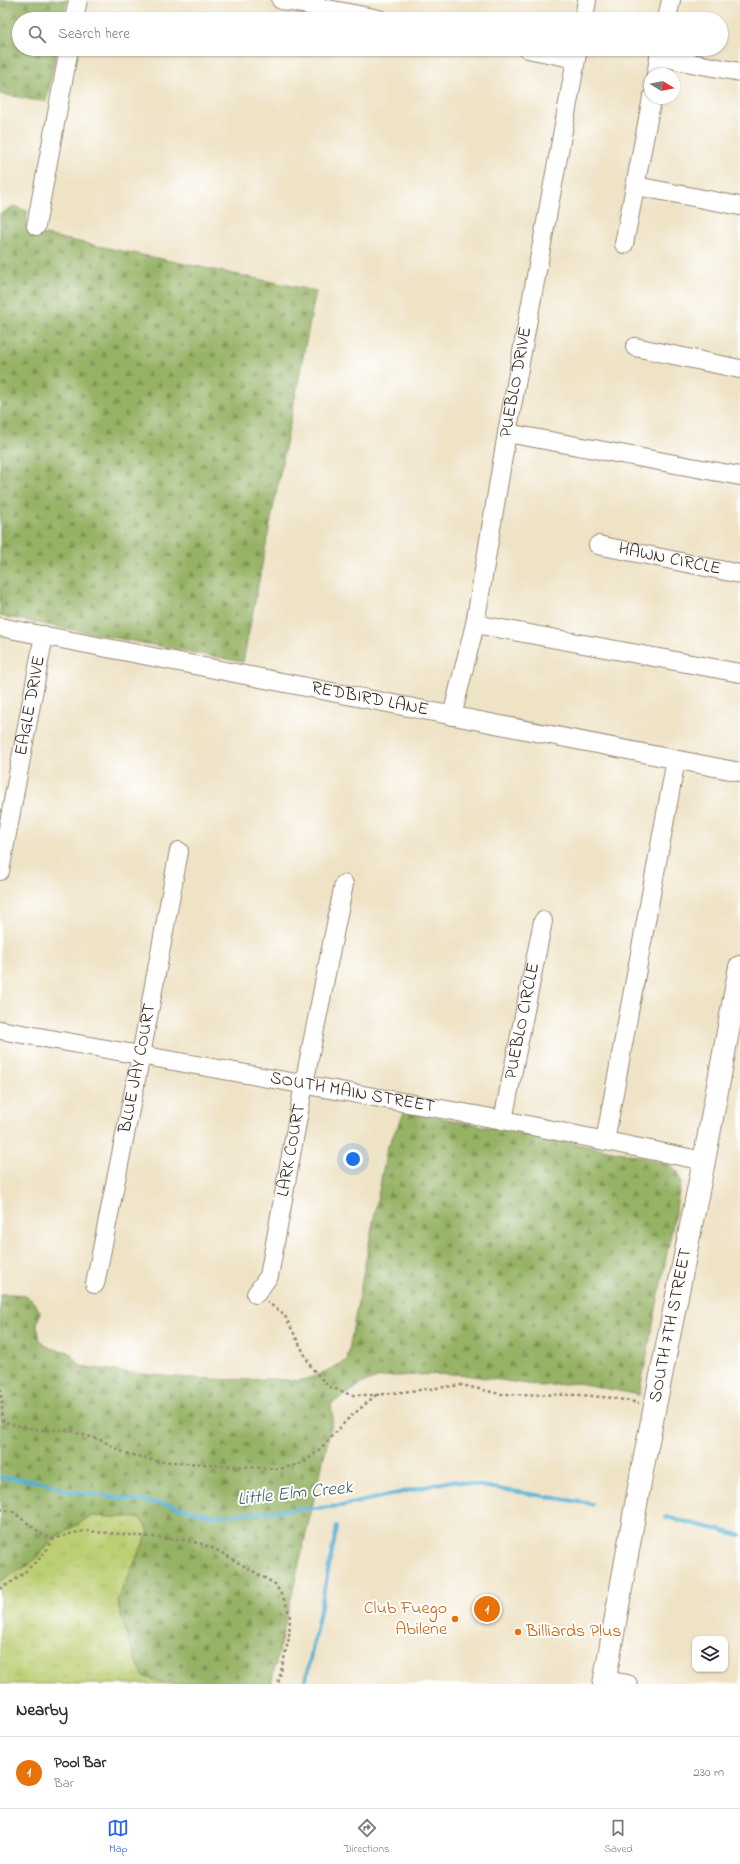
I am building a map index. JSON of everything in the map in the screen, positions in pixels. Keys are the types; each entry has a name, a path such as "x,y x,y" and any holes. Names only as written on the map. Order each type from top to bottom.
{"main road":[{"name":"SOUTH 7TH STREET","path":"604,1682 632,1526 704,1161 740,967"}],"street":[{"path":"75,12 78,0"},
{"path":"281,0 343,12"},
{"path":"585,12 587,0"},
{"path":"668,12 671,0"},
{"path":"36,226 68,56"},
{"name":"PUEBLO DRIVE","path":"452,716 475,624 507,433 577,56"},
{"path":"659,60 740,72"},
{"path":"624,244 651,104"},
{"path":"636,186 740,206"},
{"path":"635,347 740,370"},
{"path":"507,433 740,476"},
{"name":"HAWN CIRCLE","path":"598,545 740,574"},
{"path":"475,624 740,673"},
{"name":"REDBIRD LANE","path":"0,627 740,772"},
{"name":"EAGLE DRIVE","path":"0,870 44,635"},
{"path":"605,1141 676,760"},
{"name":"BLUE JAY COURT","path":"95,1284 141,1055 179,851"},
{"name":"LARK COURT","path":"256,1294 269,1276 304,1084 344,884"},
{"name":"PUEBLO CIRCLE","path":"503,1120 543,921"},
{"name":"SOUTH MAIN STREET","path":"0,1030 503,1120 704,1161"},
{"path":"604,1682 628,1684"}],"path":[{"path":"256,1294 284,1314 311,1367 328,1386 351,1395 376,1394 462,1385 500,1394 581,1395 614,1398 655,1406"},
{"path":"0,1376 2,1422 23,1428 67,1430 101,1440 125,1453 156,1461 279,1469 304,1463 318,1451 348,1419 376,1394"},
{"path":"0,1509 13,1512 43,1535 54,1539"},
{"path":"0,1589 18,1578 40,1558 54,1539 73,1533 86,1531 184,1540 215,1549 275,1584 285,1600 290,1617 289,1638 278,1684"}],"green space":[{"path":"0,0 67,0 64,12 12,12 12,56 56,56 46,102 0,94"},
{"path":"14,206 27,211 26,231 316,291 243,662 0,616 0,214"},
{"path":"405,1111 634,1155 668,1164 678,1172 681,1183 639,1395 578,1383 541,1386 458,1374 380,1377 363,1383 331,1404 333,1418 271,1684 164,1684 143,1676 129,1642 117,1601 149,1531 140,1518 91,1516 54,1538 30,1564 0,1581 0,1294 18,1294 32,1301 40,1312 37,1325 40,1340 50,1348 69,1352 80,1366 152,1375 224,1380 272,1379 299,1381 319,1374 347,1360 387,1148"},
{"path":"91,1516 140,1518 149,1531 117,1601 129,1642 143,1676 164,1684 0,1684 0,1581 30,1564 54,1538"}],"waterway":[{"name":"Little Elm Creek","path":"0,1477 42,1482 68,1491 170,1505 214,1516 341,1506 451,1481 592,1504"},
{"name":"Little Elm Creek","path":"666,1517 740,1535"},
{"path":"305,1684 337,1527"}],"place":[{"name":"Pool Bar","path":"487,1609"},
{"name":"Club Fuego Abilene","path":"455,1619"},
{"name":"Billiards Plus","path":"518,1632"}]}
